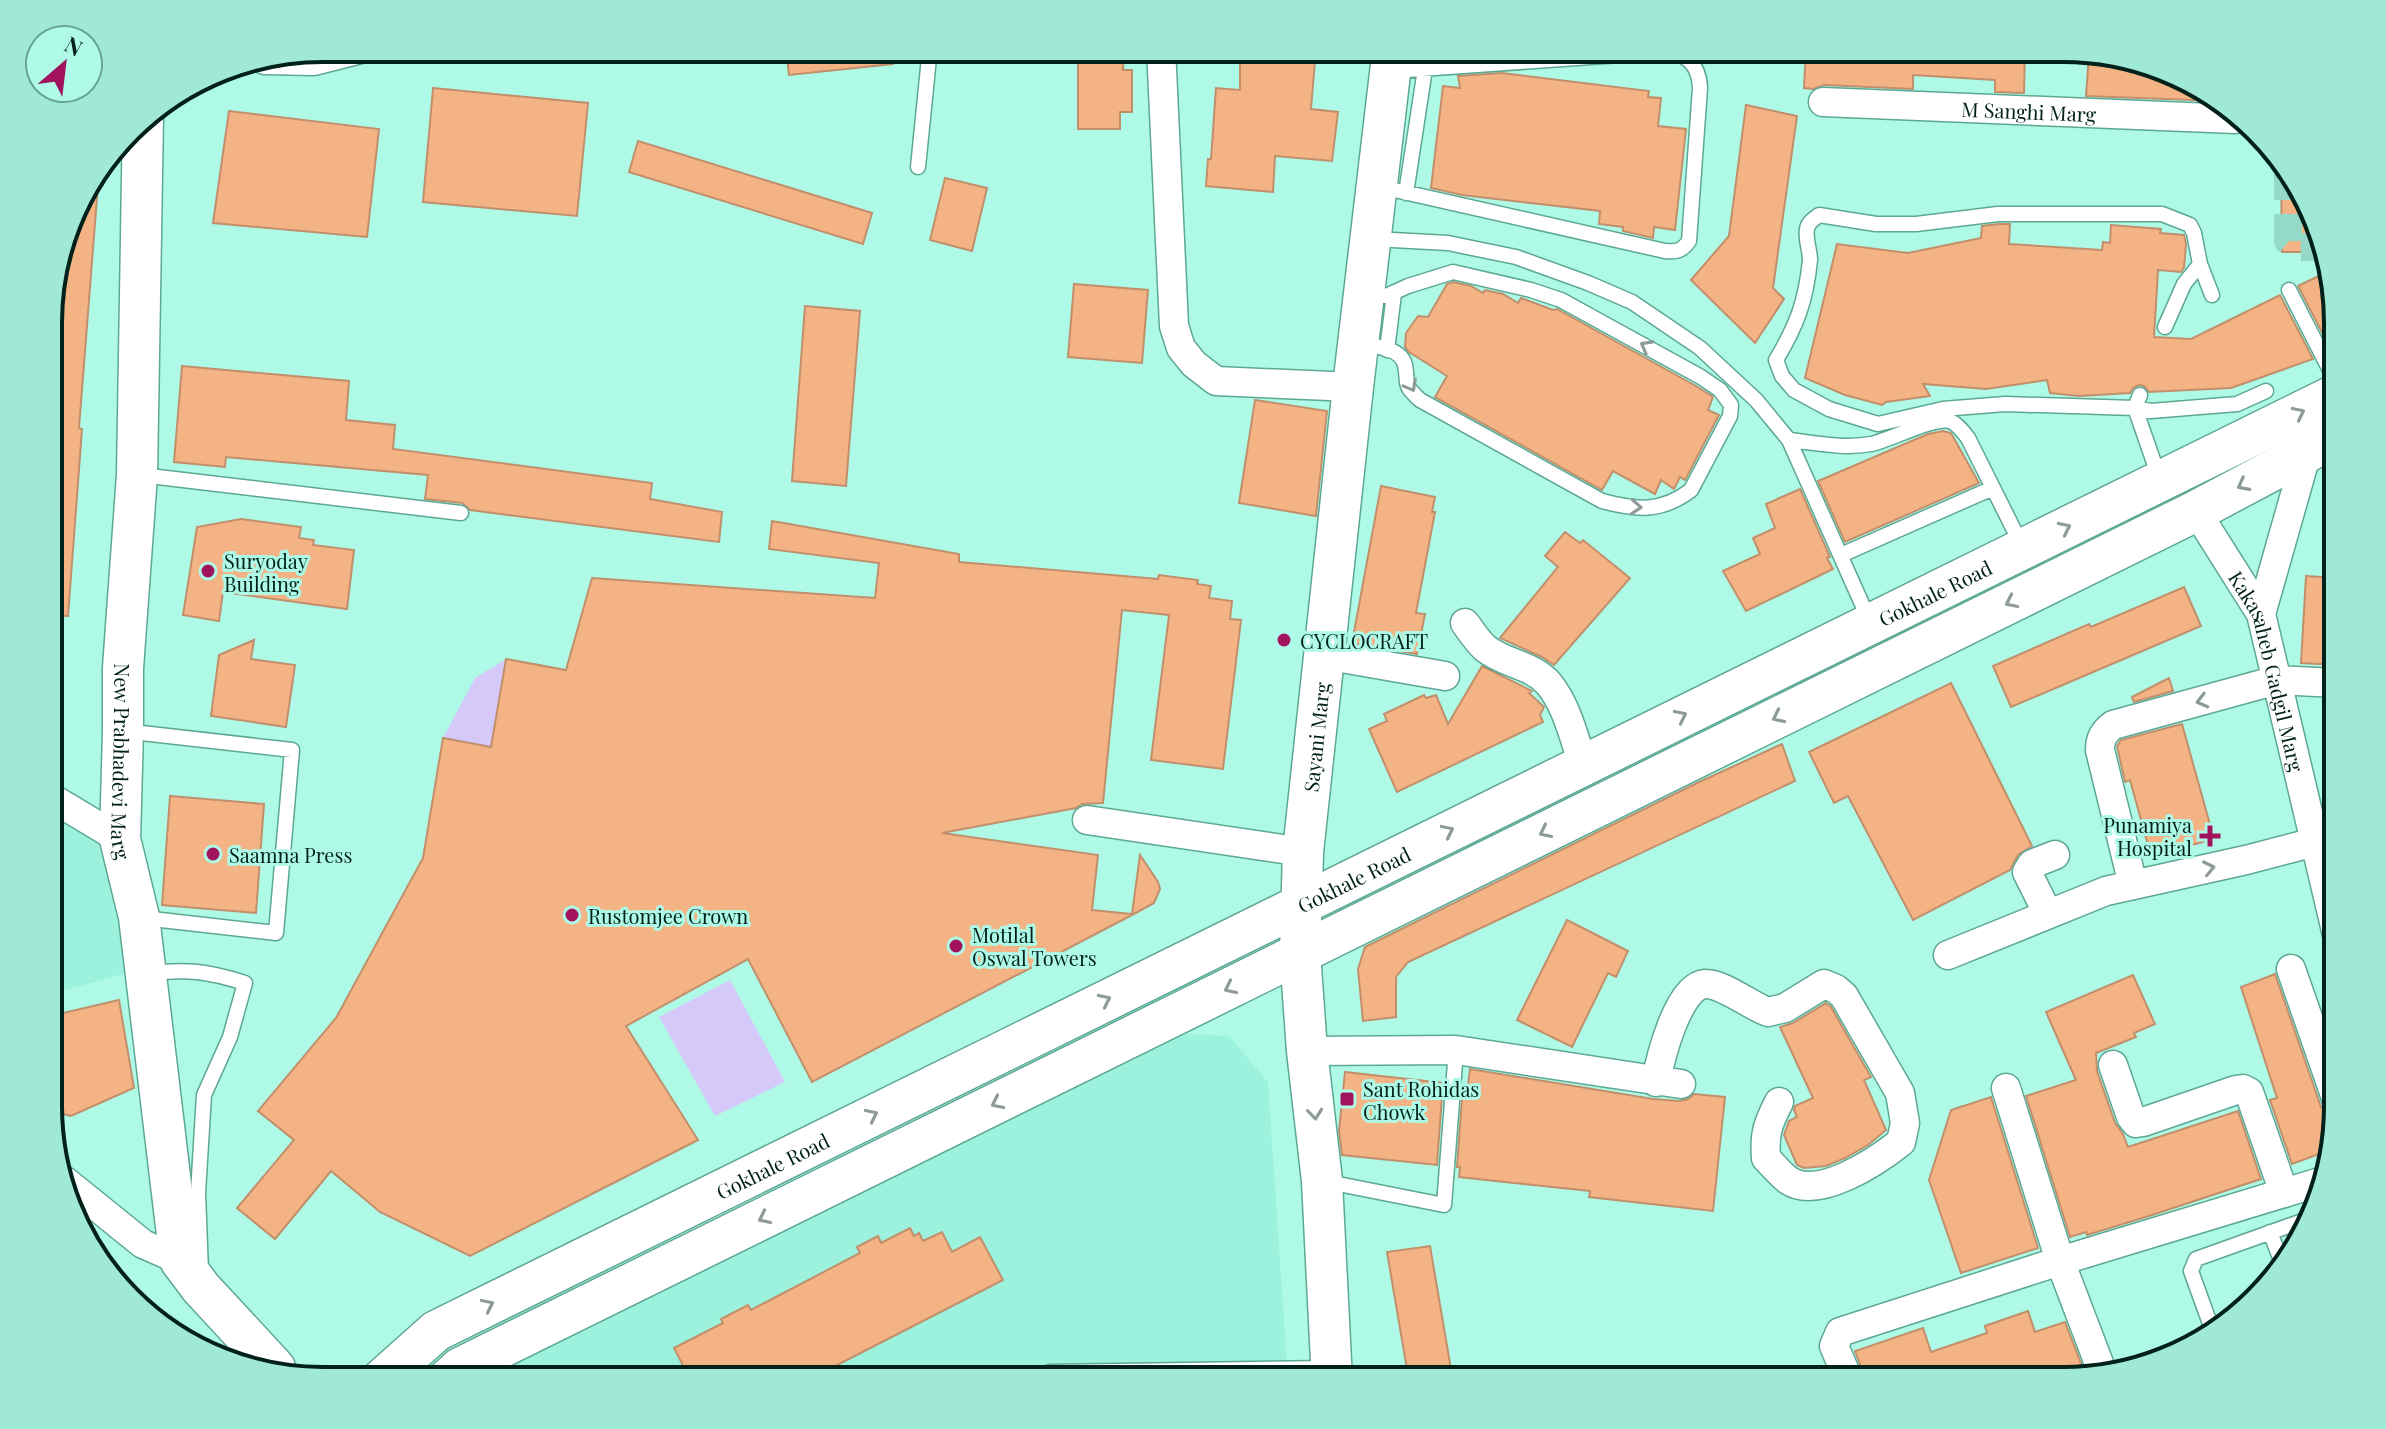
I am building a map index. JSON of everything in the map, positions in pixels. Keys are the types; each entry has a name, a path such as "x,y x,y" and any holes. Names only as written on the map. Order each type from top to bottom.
{"main road":[{"name":"Sayani Marg","path":"1332,1366 1322,1181 1307,1051 1300,953 1303,852 1353,387 1373,347 1379,294 1370,239 1392,189 1403,63"},
{"name":"New Prabhadevi Marg","path":"143,134 137,475 123,668 120,839 139,917 191,1274"},
{"name":"Gokhale Road","path":"396,1367 436,1331 2323,401"},
{"path":"469,1367 2196,511 2322,444"},
{"path":"191,1274 269,1361"},
{"path":"436,1331 450,1367"}],"street":[{"path":"1162,62 1174,326 1181,348 1194,364 1216,381 1353,387"},
{"name":"M Sanghi Marg","path":"1823,102 2225,119"},
{"path":"2261,614 2322,444"},
{"name":"Kakasaheb Gadgil Marg","path":"2196,511 2261,614 2323,876"},
{"path":"1465,623 1485,648 1531,670 1547,682 1559,699 1583,764"},
{"path":"1324,655 1445,676"},
{"path":"2133,885 2100,750 2100,740 2105,731 2113,725 2277,680 2323,682"},
{"path":"62,805 120,839"},
{"path":"1087,820 1303,852"},
{"path":"1948,955 2106,891 2315,842"},
{"path":"2048,914 2027,872 2032,864 2055,855"},
{"path":"2291,969 2323,1061"},
{"path":"1307,1051 1456,1050 1669,1083 1660,1057 1678,1009 1684,997 1694,988 1705,984 1719,988 1768,1012 1785,1008 1824,984 1844,996 1900,1093 1905,1123 1901,1142 1850,1176 1805,1185 1790,1181 1766,1158 1769,1122 1779,1102"},
{"path":"2113,1065 2131,1117 2136,1123 2236,1090 2249,1092 2284,1193"},
{"path":"2006,1088 2060,1261 2099,1365"},
{"path":"1843,1366 1834,1346 1840,1332 2311,1185"},
{"path":"77,1190 143,1244 191,1274"}],"lane":[{"path":"918,167 929,62"},
{"path":"1403,63 1427,62"},
{"path":"1392,189 1676,252 1689,241 1700,88 1696,66 1690,62"},
{"path":"2212,295 2190,225 2162,214 1998,214 1916,224 1876,224 1819,215 1811,221 1807,230 1810,256 1805,294 1795,329 1776,360 1782,376 1794,390 1829,409 1878,424 1943,409 2005,404 2137,402 2151,411 2237,404 2266,391"},
{"path":"1370,239 1448,243 1516,257 1632,302 1700,348 1756,400 1789,440 1871,623"},
{"path":"2165,327 2184,284 2200,264"},
{"path":"1373,347 1400,355 1405,364 1405,381 1420,400 1602,501 1627,507 1657,508 1691,490 1730,416 1731,405 1720,390 1701,377 1554,297 1453,272 1379,294"},
{"path":"2289,290 2323,357"},
{"path":"2137,402 2161,481"},
{"path":"1789,440 1838,446 1872,443 1937,421 1950,421 1961,428 2024,548"},
{"path":"137,475 461,513"},
{"path":"1841,555 1993,488"},
{"path":"123,731 292,750 276,933 139,917"},
{"path":"145,973 185,969 217,974 245,983 230,1037 204,1095 191,1274"},
{"path":"1322,1181 1444,1205 1456,1050"},
{"path":"2209,1322 2191,1271 2196,1259 2296,1223"},
{"path":"2270,1232 2278,1253"}],"shaded area":[{"path":"506,659 491,747 443,738 475,678"},
{"path":"62,822 116,855 128,973 62,991"},
{"path":"730,980 785,1082 715,1116 659,1017"},
{"path":"1184,1034 1229,1036 1268,1082 1287,1366 508,1367"}],"building":[{"path":"788,62 893,62 893,64 789,75"},
{"path":"1078,62 1123,62 1123,70 1132,70 1132,112 1120,112 1120,129 1078,129"},
{"path":"1240,62 1315,62 1311,109 1338,112 1332,161 1275,156 1273,192 1206,186 1216,88 1240,90"},
{"path":"1805,62 2025,62 2024,93 1995,92 1995,80 1913,75 1913,89 1824,85 1804,88"},
{"path":"2088,63 2131,71 2163,82 2199,100 2086,96"},
{"path":"1502,73 1649,91 1648,97 1661,98 1658,126 1686,129 1675,230 1654,227 1653,238 1623,231 1623,227 1599,224 1600,211 1462,195 1431,188 1443,86 1460,88 1458,76"},
{"path":"433,88 588,103 577,216 423,202"},
{"path":"1746,105 1797,116 1773,288 1784,299 1755,343 1691,280 1729,236"},
{"path":"229,111 379,129 367,237 213,223"},
{"path":"638,141 872,213 863,244 629,172"},
{"path":"945,178 987,188 972,251 930,240"},
{"path":"2281,181 2297,208 2314,252 2282,252"},
{"path":"97,193 79,428 82,429 68,616 62,616 64,289 82,223"},
{"path":"2010,224 2009,244 2102,250 2103,242 2110,243 2111,225 2161,229 2160,233 2184,235 2184,268 2181,272 2158,270 2154,337 2191,339 2280,295 2313,359 2231,388 2149,392 2139,385 2130,393 2079,396 2050,393 2047,380 1986,389 1923,384 1930,396 1882,405 1845,395 1805,378 1837,244 1908,253 1981,238 1982,226"},
{"path":"2319,276 2323,335 2298,286"},
{"path":"1453,282 1471,286 1483,293 1485,290 1503,294 1518,303 1521,298 1557,309 1713,397 1708,410 1719,415 1685,480 1680,477 1674,489 1661,480 1655,494 1613,471 1602,490 1435,397 1447,376 1409,352 1405,347 1406,333 1418,316 1428,317 1447,284"},
{"path":"1074,284 1148,290 1142,363 1068,357"},
{"path":"805,306 860,311 846,486 792,481"},
{"path":"182,366 349,381 346,420 395,425 393,449 652,483 650,499 722,512 719,542 470,510 462,503 425,499 428,475 226,457 225,467 174,462"},
{"path":"1255,400 1327,411 1316,516 1239,503"},
{"path":"1951,433 1979,483 1845,542 1818,481 1928,434"},
{"path":"1381,486 1435,497 1432,512 1435,512 1416,613 1425,614 1417,654 1352,643"},
{"path":"1800,489 1833,569 1746,611 1723,571 1760,554 1753,538 1775,528 1766,504"},
{"path":"241,519 301,527 299,538 314,540 313,545 354,550 347,609 223,592 219,621 183,615 197,527"},
{"name":"Rustomjee Crown","path":"772,521 959,554 959,562 1198,580 1197,584 1211,586 1209,598 1232,601 1230,619 1241,620 1223,769 1151,760 1169,615 1122,610 1103,803 1082,804 1076,808 942,833 1098,855 1092,910 1132,914 1140,855 1158,882 1160,889 1154,903 812,1082 748,959 626,1026 698,1140 470,1256 380,1212 331,1171 275,1239 237,1208 294,1140 258,1111 336,1018 423,858 443,738 491,747 506,659 566,670 592,578 875,598 879,563 769,549"},
{"path":"1565,532 1580,543 1583,540 1630,578 1554,665 1500,638 1558,567 1545,556"},
{"path":"2306,576 2323,577 2323,664 2301,663"},
{"path":"2184,587 2201,626 2011,707 1993,666"},
{"path":"254,640 251,659 295,665 286,727 211,716 219,655"},
{"path":"1482,666 1532,691 1529,693 1544,707 1540,715 1543,722 1397,792 1369,729 1387,721 1384,714 1424,695 1426,698 1436,695 1448,724"},
{"path":"2169,678 2173,691 2134,702 2132,697"},
{"path":"1951,683 2032,846 2018,855 2010,870 1913,920 1848,796 1834,803 1809,752"},
{"path":"2182,724 2214,839 2151,856 2130,780 2125,782 2117,746 2121,740"},
{"path":"1782,744 1795,781 1408,962 1396,977 1396,1017 1363,1021 1358,969 1365,947"},
{"name":"Saamna Press","path":"170,796 264,804 256,913 162,905"},
{"path":"1567,920 1628,951 1616,977 1608,973 1572,1047 1517,1020"},
{"path":"2275,974 2323,1109 2319,1154 2292,1164 2270,1100 2277,1098 2241,987"},
{"path":"2133,975 2155,1024 2134,1033 2136,1037 2096,1053 2097,1071 2115,1123 2128,1147 2238,1111 2261,1179 2087,1235 2086,1232 2070,1237 2026,1096 2076,1080 2046,1012"},
{"path":"119,1000 134,1088 71,1116 62,1114 62,1013"},
{"path":"1826,1003 1871,1077 1864,1080 1886,1130 1845,1158 1826,1166 1804,1168 1797,1165 1784,1135 1789,1121 1797,1117 1795,1106 1813,1098 1780,1027 1793,1023"},
{"path":"1470,1069 1653,1099 1679,1101 1694,1094 1725,1097 1713,1211 1589,1197 1590,1191 1459,1177 1460,1167 1457,1167 1463,1085 1468,1085"},
{"path":"1345,1072 1443,1083 1437,1165 1342,1155 1339,1131"},
{"path":"1991,1097 2038,1248 1961,1273 1929,1180 1951,1110"},
{"path":"910,1228 914,1236 919,1233 923,1241 942,1232 952,1252 980,1237 1003,1280 834,1367 684,1367 674,1348 723,1323 721,1319 748,1305 751,1310 860,1253 857,1247 878,1236 881,1243"},
{"path":"1430,1246 1451,1366 1407,1366 1387,1252"},
{"path":"2028,1311 2035,1332 2065,1322 2082,1366 1861,1366 1855,1351 1923,1328 1931,1352 1987,1333 1985,1326"}],"tunnel":[{"path":"2288,191 2288,241 2295,247 2312,247"}],"place":[{"name":"Suryoday Building","path":"208,571"},
{"name":"CYCLOCRAFT","path":"1284,640"},
{"name":"Punamiya Hospital","path":"2210,836"},
{"name":"Saamna Press","path":"213,854"},
{"name":"Rustomjee Crown","path":"572,915"},
{"name":"Motilal Oswal Towers","path":"956,946"},
{"name":"Sant Rohidas Chowk","path":"1347,1099"}]}
